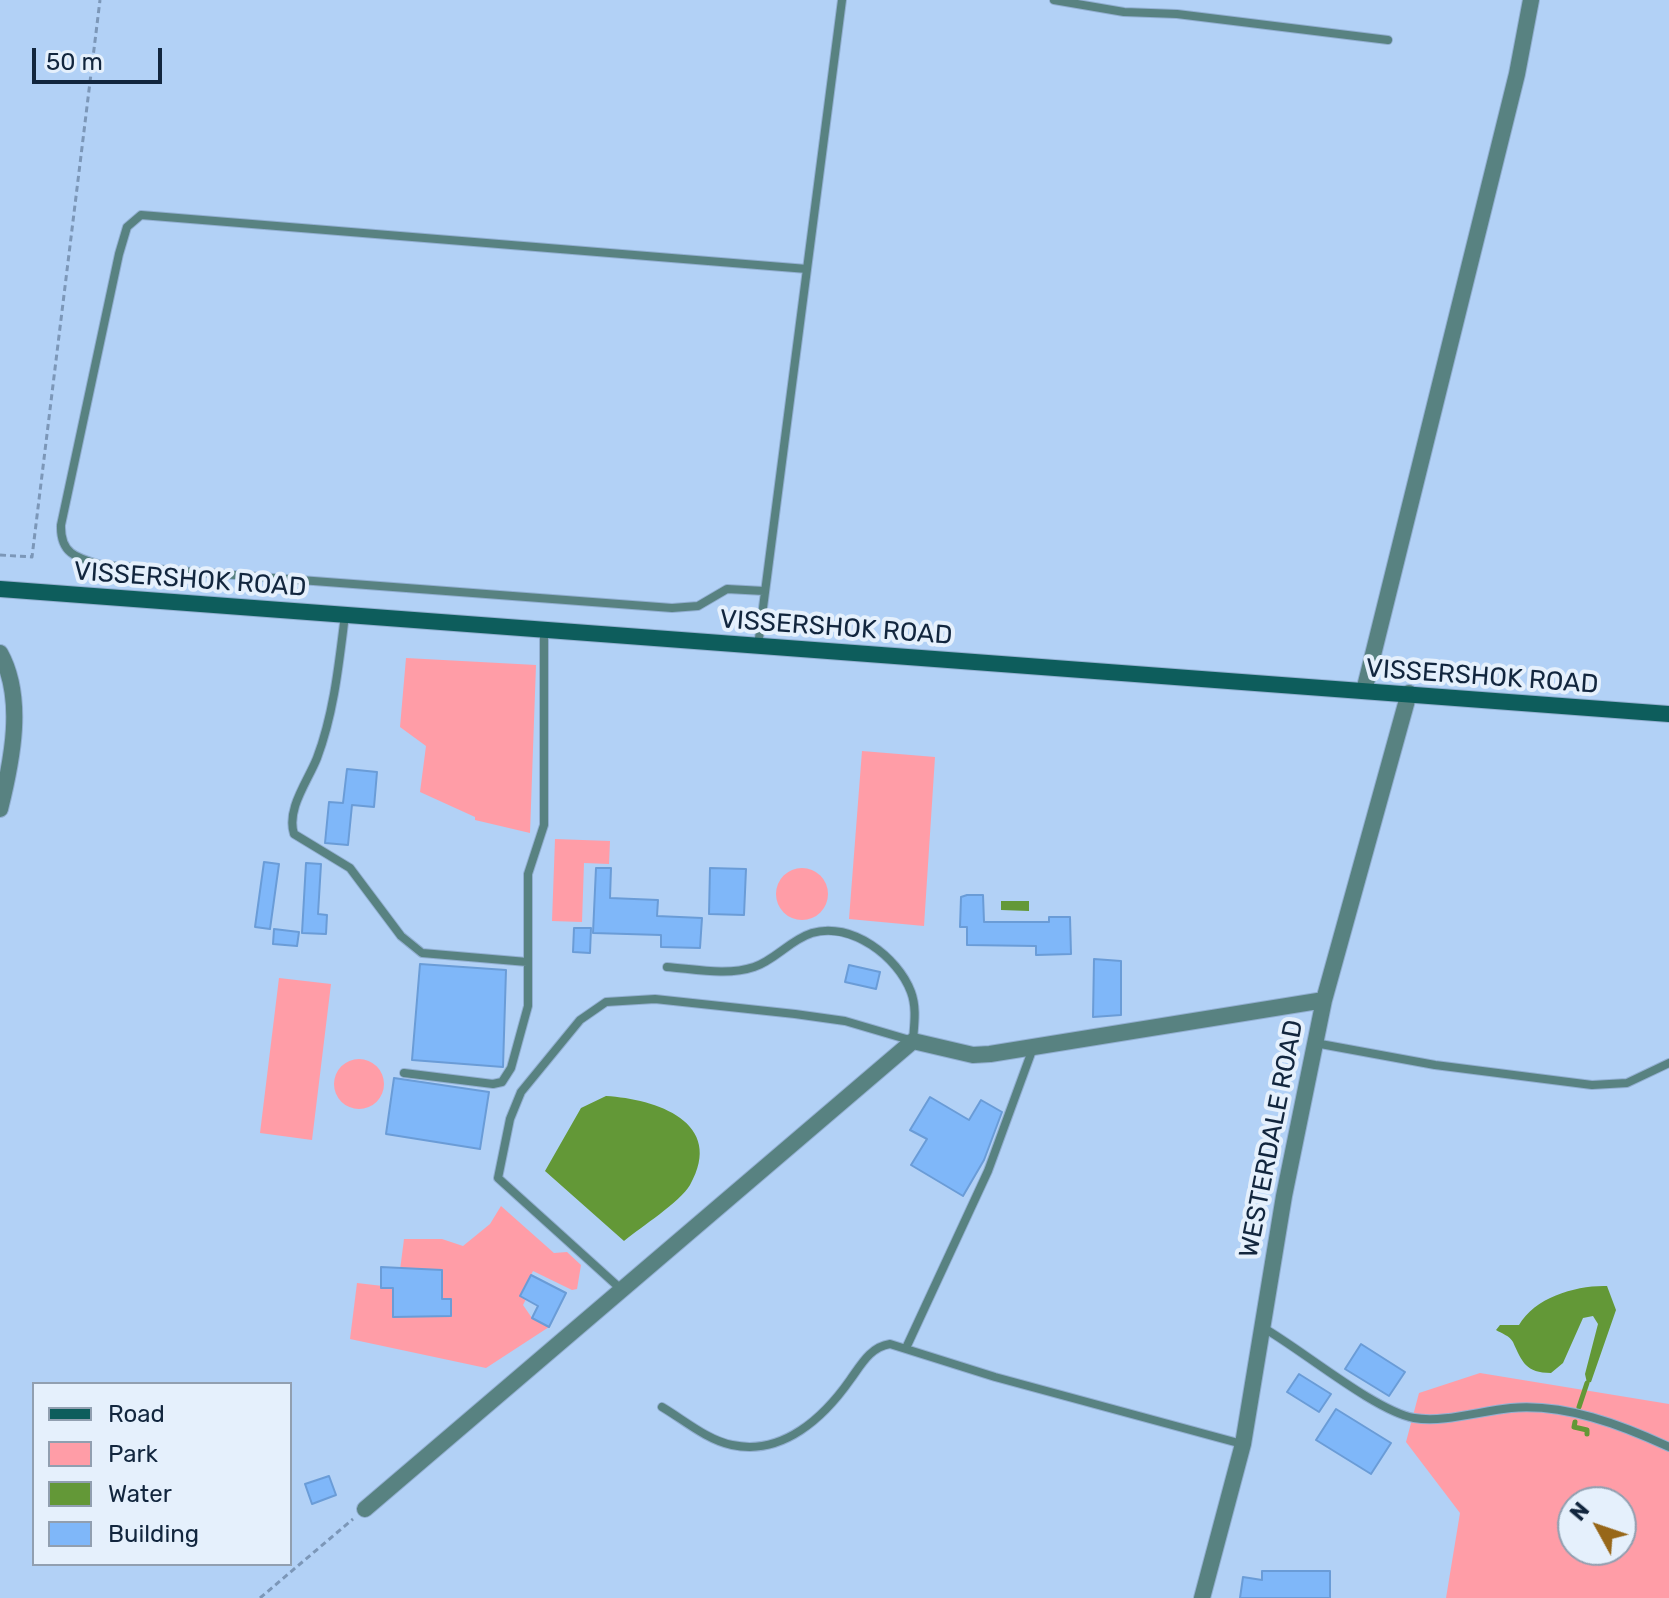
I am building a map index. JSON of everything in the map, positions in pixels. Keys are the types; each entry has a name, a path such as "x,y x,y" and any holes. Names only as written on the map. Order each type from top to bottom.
{"main road":[{"name":"VISSERSHOK ROAD","path":"0,589 1669,714"}],"street":[{"path":"1364,691 1517,74 1531,0"},
{"path":"0,653 12,681 14,715 0,809"},
{"name":"WESTERDALE ROAD","path":"1202,1598 1243,1444 1261,1327 1324,1000 1409,693"},
{"path":"365,1509 913,1041 973,1055 1324,1000"}],"lane":[{"path":"758,646 842,0"},
{"path":"1054,0 1124,12 1177,14 1388,40"},
{"path":"764,591 727,589 698,606 672,608 101,565 69,553 62,541 61,525 119,254 127,227 141,215 807,269"},
{"path":"345,615 328,721 317,759 293,812 294,834 350,868 401,936 422,953 527,962"},
{"path":"404,1073 493,1084 502,1082 511,1068 528,1006 528,874 544,825 544,630"},
{"path":"622,1291 498,1178 510,1119 521,1092 590,1010 617,999 655,999 845,1021 913,1041 914,1002 904,978 880,951 845,935 812,933 755,967 737,970 667,967"},
{"path":"1315,1043 1435,1065 1602,1085 1627,1083 1669,1063"},
{"path":"906,1348 988,1171 1033,1048"},
{"path":"1261,1327 1375,1400 1413,1418 1437,1418 1516,1407 1551,1410 1596,1419 1669,1447"},
{"path":"662,1407 713,1438 733,1445 773,1443 820,1418 876,1349 890,1344 995,1377 1243,1444"}],"path":[{"path":"0,555 32,557 100,0"},
{"path":"260,1598 365,1509"}],"green space":[{"path":"406,658 536,665 530,833 475,820 475,817 420,792 426,746 400,727"},
{"path":"862,751 935,757 924,926 849,919"},
{"path":"555,839 610,841 609,864 584,863 582,922 552,921"},
{"path":"802,868 820,876 828,894 820,912 802,920 784,912 776,894 784,876"},
{"path":"279,978 331,984 312,1140 260,1133"},
{"path":"359,1059 377,1066 384,1084 377,1102 359,1109 341,1102 334,1084 341,1066"},
{"path":"501,1206 554,1253 567,1252 581,1265 577,1289 572,1290 533,1271 520,1296 526,1299 523,1305 532,1318 549,1327 486,1368 350,1339 357,1283 400,1288 393,1305 394,1317 451,1316 451,1299 432,1300 442,1292 442,1270 400,1270 404,1239 442,1239 463,1246 490,1224"},
{"path":"1480,1373 1669,1404 1669,1598 1446,1598 1460,1513 1406,1442 1419,1393"}],"water":[{"path":"1001,901 1029,901 1029,911 1001,910"},
{"path":"606,1096 645,1102 664,1109 692,1130 699,1145 699,1163 685,1192 624,1241 545,1171 581,1108"},
{"path":"1607,1286 1616,1310 1591,1382 1587,1383 1585,1374 1598,1324 1593,1316 1583,1318 1563,1363 1551,1373 1530,1368 1522,1361 1512,1340 1496,1330 1500,1325 1519,1325 1535,1307 1558,1295"}],"building":[{"path":"347,769 377,772 374,807 352,805 348,845 325,843 329,802 343,803"},
{"path":"264,862 279,864 270,929 255,927"},
{"path":"306,863 321,864 318,914 327,915 326,934 302,933"},
{"path":"596,868 611,868 610,898 658,900 657,916 702,918 700,948 661,947 661,935 593,933"},
{"path":"710,868 746,869 744,915 709,914"},
{"path":"983,895 984,922 1049,922 1049,917 1070,917 1071,954 1036,955 1036,946 967,945 967,927 960,927 961,897"},
{"path":"574,928 591,928 590,953 573,952"},
{"path":"274,929 299,932 297,946 273,944"},
{"path":"1094,959 1121,961 1121,1015 1093,1017"},
{"path":"420,964 506,970 503,1067 412,1060"},
{"path":"849,965 880,972 876,989 845,982"},
{"path":"394,1078 489,1092 480,1149 386,1134"},
{"path":"930,1097 969,1120 981,1100 1002,1112 984,1160 963,1196 911,1165 927,1139 910,1130"},
{"path":"381,1267 442,1270 442,1299 451,1299 451,1316 393,1317 393,1288 381,1288"},
{"path":"531,1275 566,1293 549,1327 532,1318 538,1306 520,1296"},
{"path":"1361,1344 1405,1372 1389,1396 1345,1369"},
{"path":"1299,1374 1331,1394 1319,1412 1287,1392"},
{"path":"1336,1409 1391,1443 1371,1474 1316,1440"},
{"path":"329,1476 336,1495 312,1504 305,1484"},
{"path":"1262,1571 1330,1571 1330,1598 1240,1598 1243,1577 1262,1580"}],"waterway":[{"path":"1579,1407 1587,1383"},
{"path":"1575,1422 1574,1427 1587,1430 1587,1434"}]}
